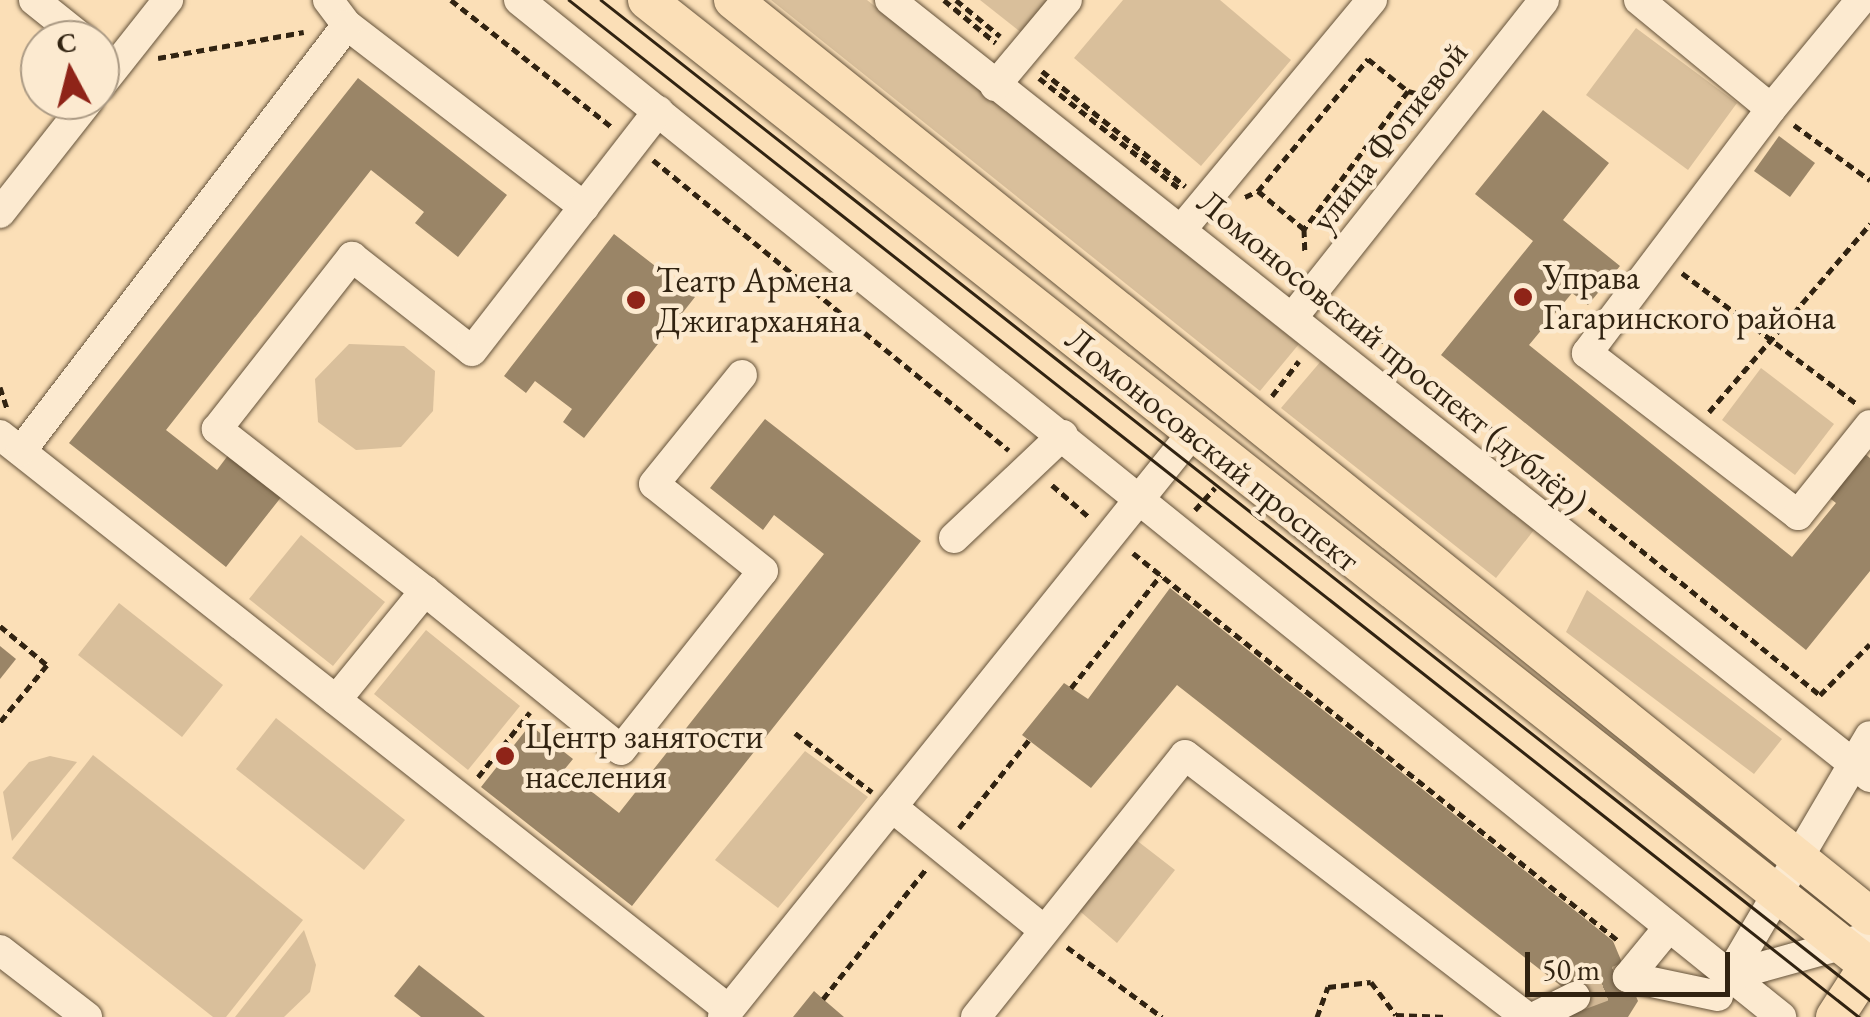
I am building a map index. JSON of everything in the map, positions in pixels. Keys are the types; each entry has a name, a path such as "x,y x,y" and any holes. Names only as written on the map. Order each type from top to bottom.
{"main road":[{"name":"Ломоносовский проспект","path":"647,0 1780,898 1864,956"},
{"name":"Ломоносовский проспект","path":"733,0 1870,916"},
{"path":"1057,324 1088,315 1087,286"},
{"path":"1834,1017 1864,956"}],"street":[{"path":"34,0 59,20"},
{"path":"120,52 168,0"},
{"path":"328,0 347,24 584,206"},
{"path":"519,0 1669,927 1723,986 1781,1017"},
{"name":"Ломоносовский проспект (дублёр)","path":"890,0 1860,770"},
{"path":"995,86 1068,0"},
{"path":"1181,230 1196,199 1372,0"},
{"name":"улица Фотиевой","path":"1292,317 1325,298 1544,0"},
{"path":"1639,0 1771,109"},
{"path":"1861,0 1771,109 1587,352 1798,515 1870,425"},
{"path":"347,24 10,443 726,1013 1142,501 1194,431"},
{"path":"658,111 472,351 352,257 217,429 425,590 621,750 763,572 654,484 742,375"},
{"path":"0,213 73,120"},
{"path":"954,538 1063,435"},
{"path":"336,700 425,590"},
{"path":"1723,986 1860,770 1870,736"},
{"path":"976,1017 1186,755 1526,1017"},
{"path":"1860,770 1870,798"},
{"path":"892,808 1044,930"},
{"path":"1669,927 1628,977 1723,986 1864,956"},
{"path":"0,950 73,1013"},
{"path":"1535,1017 1574,997"}],"path":[{"path":"944,0 1020,56 1196,199"},
{"path":"956,0 1196,199 1820,695 1870,644"},
{"path":"120,65 347,24"},
{"path":"1368,60 1408,91 1304,229 1306,279 1214,210 1258,192 1368,60"},
{"path":"1771,109 1870,180"},
{"path":"1258,192 1304,229"},
{"path":"1691,433 1870,224"},
{"path":"1659,257 1870,414"},
{"path":"1270,398 1307,350"},
{"path":"1071,688 1161,575"},
{"path":"0,626 47,665 0,722"},
{"path":"469,787 548,690"},
{"path":"795,733 892,808"},
{"path":"1044,930 1162,1017"},
{"path":"1317,1017 1328,987 1371,982 1395,1016 1448,1017"}],"shaded area":[{"path":"771,0 867,0 1299,344 1260,391"},
{"path":"980,0 1051,0 1023,34"},
{"path":"1123,0 1220,0 1291,60 1201,166 1074,58"},
{"path":"1636,28 1737,103 1688,170 1586,95"},
{"path":"349,344 404,346 435,371 433,411 401,447 356,450 318,422 315,379"},
{"path":"1321,361 1534,530 1496,578 1281,408"},
{"path":"1761,368 1834,424 1795,475 1722,420"},
{"path":"301,535 385,602 333,666 249,599"},
{"path":"1587,590 1782,739 1754,774 1566,632"},
{"path":"119,603 223,685 182,737 78,655"},
{"path":"426,630 520,706 468,770 374,694"},
{"path":"276,718 405,820 364,870 236,769"},
{"path":"805,751 868,797 778,908 715,860"},
{"path":"93,755 303,920 226,1017 213,1017 12,858"},
{"path":"50,756 77,762 12,841 3,792 29,762"},
{"path":"1131,836 1175,870 1117,943 1075,907"},
{"path":"304,930 316,965 310,992 284,1017 235,1017"}],"building":[{"path":"358,78 507,195 458,257 415,223 424,212 371,170 166,430 217,470 229,454 282,496 226,567 69,443"},
{"path":"1543,110 1609,163 1563,220 1620,266 1588,305 1572,293 1529,345 1792,557 1836,503 1823,493 1859,449 1870,458 1870,571 1806,650 1441,355 1533,241 1475,194"},
{"path":"1779,136 1815,163 1790,197 1754,171"},
{"path":"614,234 695,297 584,438 563,422 572,409 535,381 526,393 504,376"},
{"path":"765,419 921,541 632,906 481,787 530,725 573,759 564,770 619,813 824,554 774,515 763,530 710,488"},
{"path":"1170,588 1613,941 1638,1001 1628,1017 1562,1017 1575,997 1177,685 1091,788 1022,735 1064,683 1088,699"},
{"path":"0,646 16,659 0,679"},
{"path":"419,965 485,1017 421,1017 394,996"},
{"path":"814,991 823,999 844,1017 793,1017"}],"tunnel":[{"path":"1575,997 1628,977"}],"tram line":[{"path":"569,0 1859,1017"},
{"path":"601,0 1870,1000"}],"place":[{"name":"Управа Гагаринского района","path":"1523,297"},
{"name":"Театр Армена Джигарханяна","path":"636,300"},
{"name":"Центр занятости населения","path":"505,756"}]}
